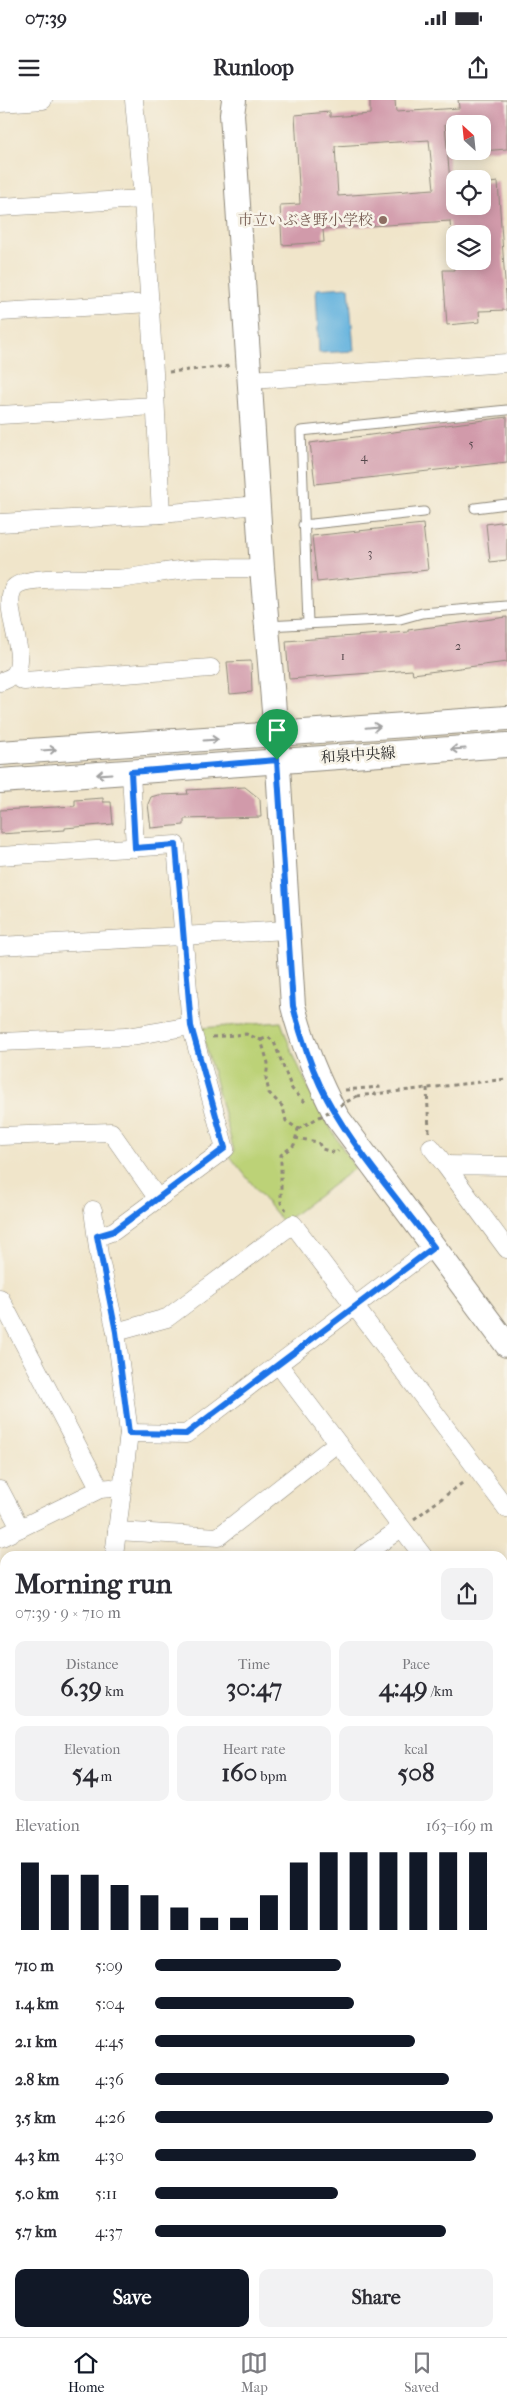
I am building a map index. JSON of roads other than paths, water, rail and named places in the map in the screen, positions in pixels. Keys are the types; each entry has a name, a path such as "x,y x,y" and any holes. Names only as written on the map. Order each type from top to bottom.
{"street":[{"path":"0,103 43,100"},
{"path":"134,100 150,303 161,514"},
{"path":"234,100 232,114 244,373 258,505 276,735 293,1006 303,1045 320,1086 337,1117 507,1345"},
{"path":"0,207 143,199"},
{"path":"0,312 150,303"},
{"path":"244,373 507,362"},
{"path":"0,416 155,406"},
{"path":"0,523 161,514 258,505"},
{"path":"7,678 19,665 16,629 7,586 59,578 117,579 189,569 262,568"},
{"path":"7,678 24,681 211,668"},
{"name":"和泉中央線","path":"0,753 507,718"},
{"name":"和泉中央線","path":"0,781 507,745"},
{"path":"131,772 135,848"},
{"path":"0,856 176,845 192,1033 225,1148 114,1231 97,1236"},
{"path":"0,946 287,930"},
{"path":"0,1042 126,1038 192,1033"},
{"path":"0,1136 111,1132 158,1199"},
{"path":"432,1147 507,1249"},
{"path":"444,1165 507,1166"},
{"path":"93,1210 116,1332 129,1433 115,1551"},
{"path":"116,1332 167,1318 293,1224 507,1509"},
{"path":"129,1433 186,1434 434,1247"},
{"path":"0,1298 100,1489"},
{"path":"278,1364 419,1551"},
{"path":"118,1531 218,1537 337,1443"},
{"path":"0,1538 100,1489 122,1487"},
{"path":"0,1490 20,1528"},
{"path":"369,1551 401,1528"}],"lane":[{"path":"308,623 303,525 302,431 507,410"},
{"path":"475,508 507,504"},
{"path":"303,525 424,512"},
{"path":"266,626 400,619 422,613 507,606"}],"water":[{"path":"349,287 354,351 319,353 316,289"}],"place":[{"name":"市立いぶき野小学校","path":"383,220"}]}
